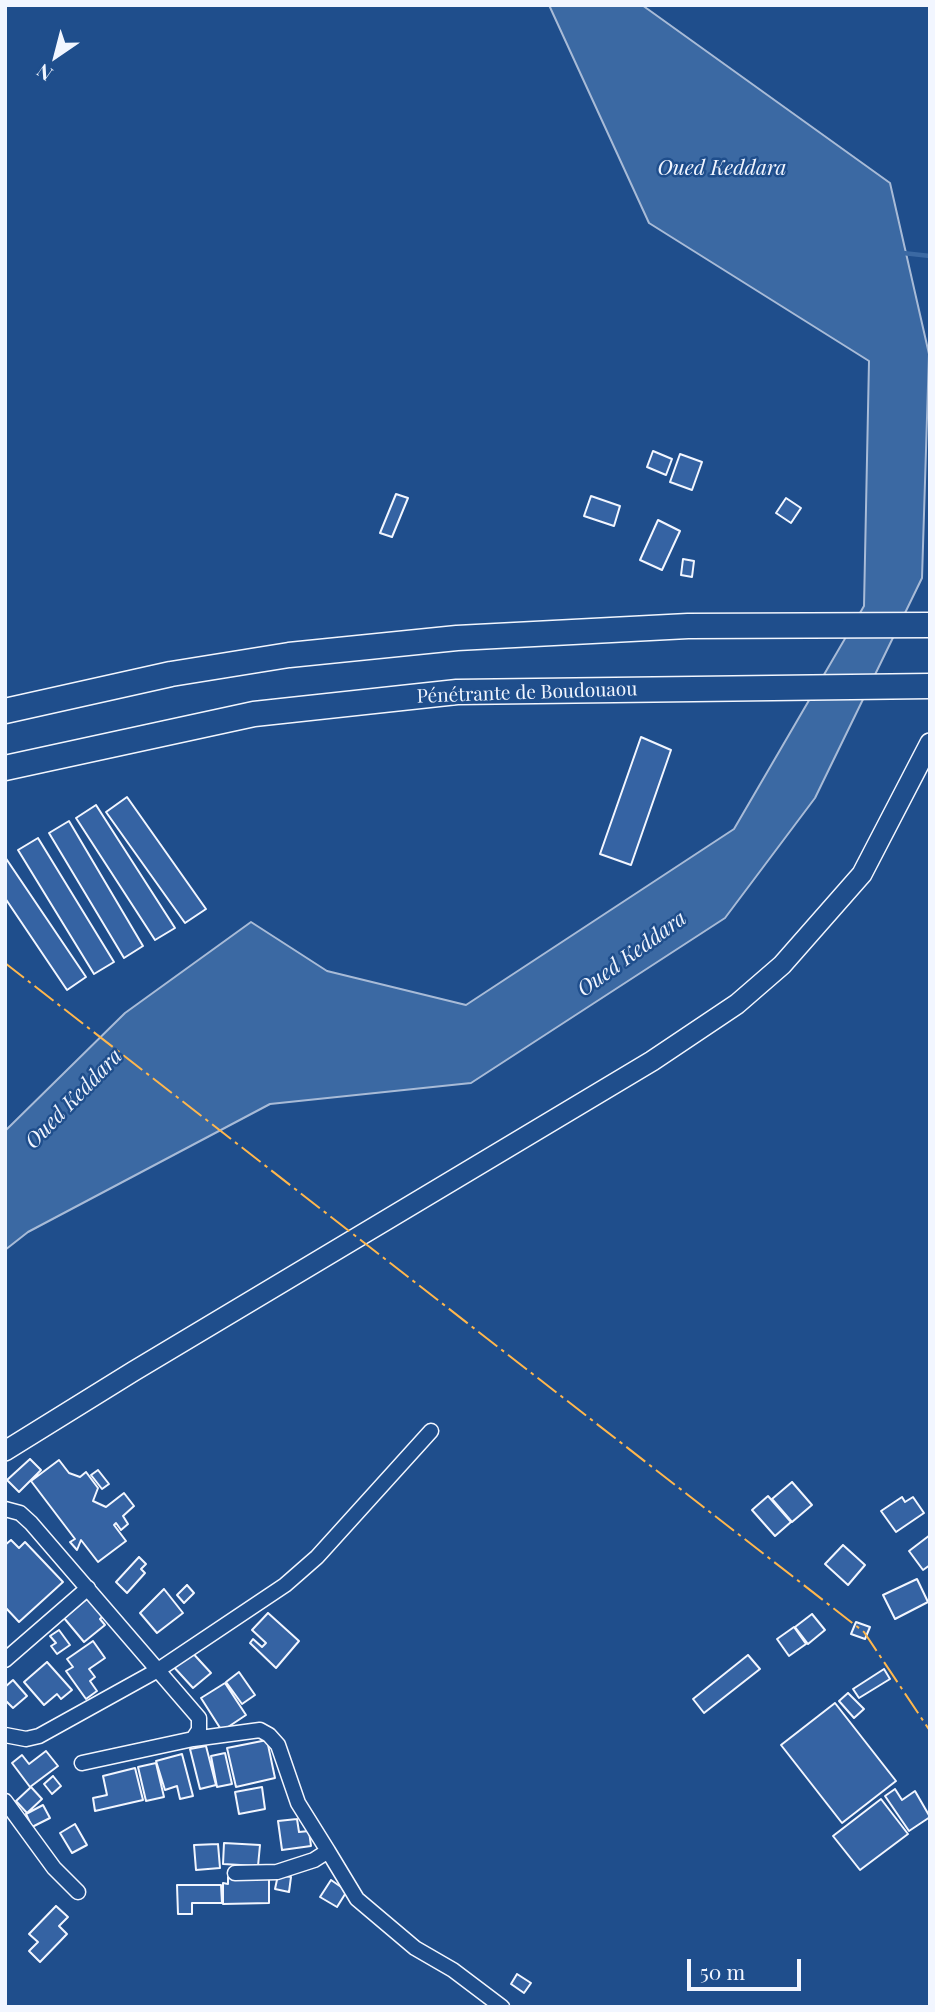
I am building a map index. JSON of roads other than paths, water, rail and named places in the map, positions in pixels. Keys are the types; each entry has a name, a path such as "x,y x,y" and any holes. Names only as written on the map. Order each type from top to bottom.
{"highway":[{"path":"5,711 171,674 289,655 457,638 688,626 930,625"},
{"name":"Pénétrante de Boudouaou","path":"5,768 254,714 457,692 930,687"}],"main road":[{"path":"5,1451 652,1061 737,1004 782,965 862,874 930,743"}],"street":[{"path":"7,1741 38,1736 158,1670 285,1585 309,1564 431,1431"},
{"path":"5,1509 20,1513 31,1523 198,1718 199,1730 193,1739"},
{"path":"5,1660 88,1588"},
{"path":"82,1763 193,1739 260,1730 269,1735 278,1745 298,1803 357,1899 415,1948 453,1970 502,2007"},
{"path":"5,1801 54,1868 78,1892"},
{"path":"235,1873 277,1872 314,1860 328,1851"}],"water":[{"name":"Oued Keddara","path":"549,5 642,5 890,183 929,354 922,578 815,798 725,918 471,1083 270,1104 28,1232 5,1250 5,1131 125,1013 251,922 327,971 466,1005 734,829 864,606 869,361 649,223"}],"waterway":[{"path":"903,253 930,256"}]}
